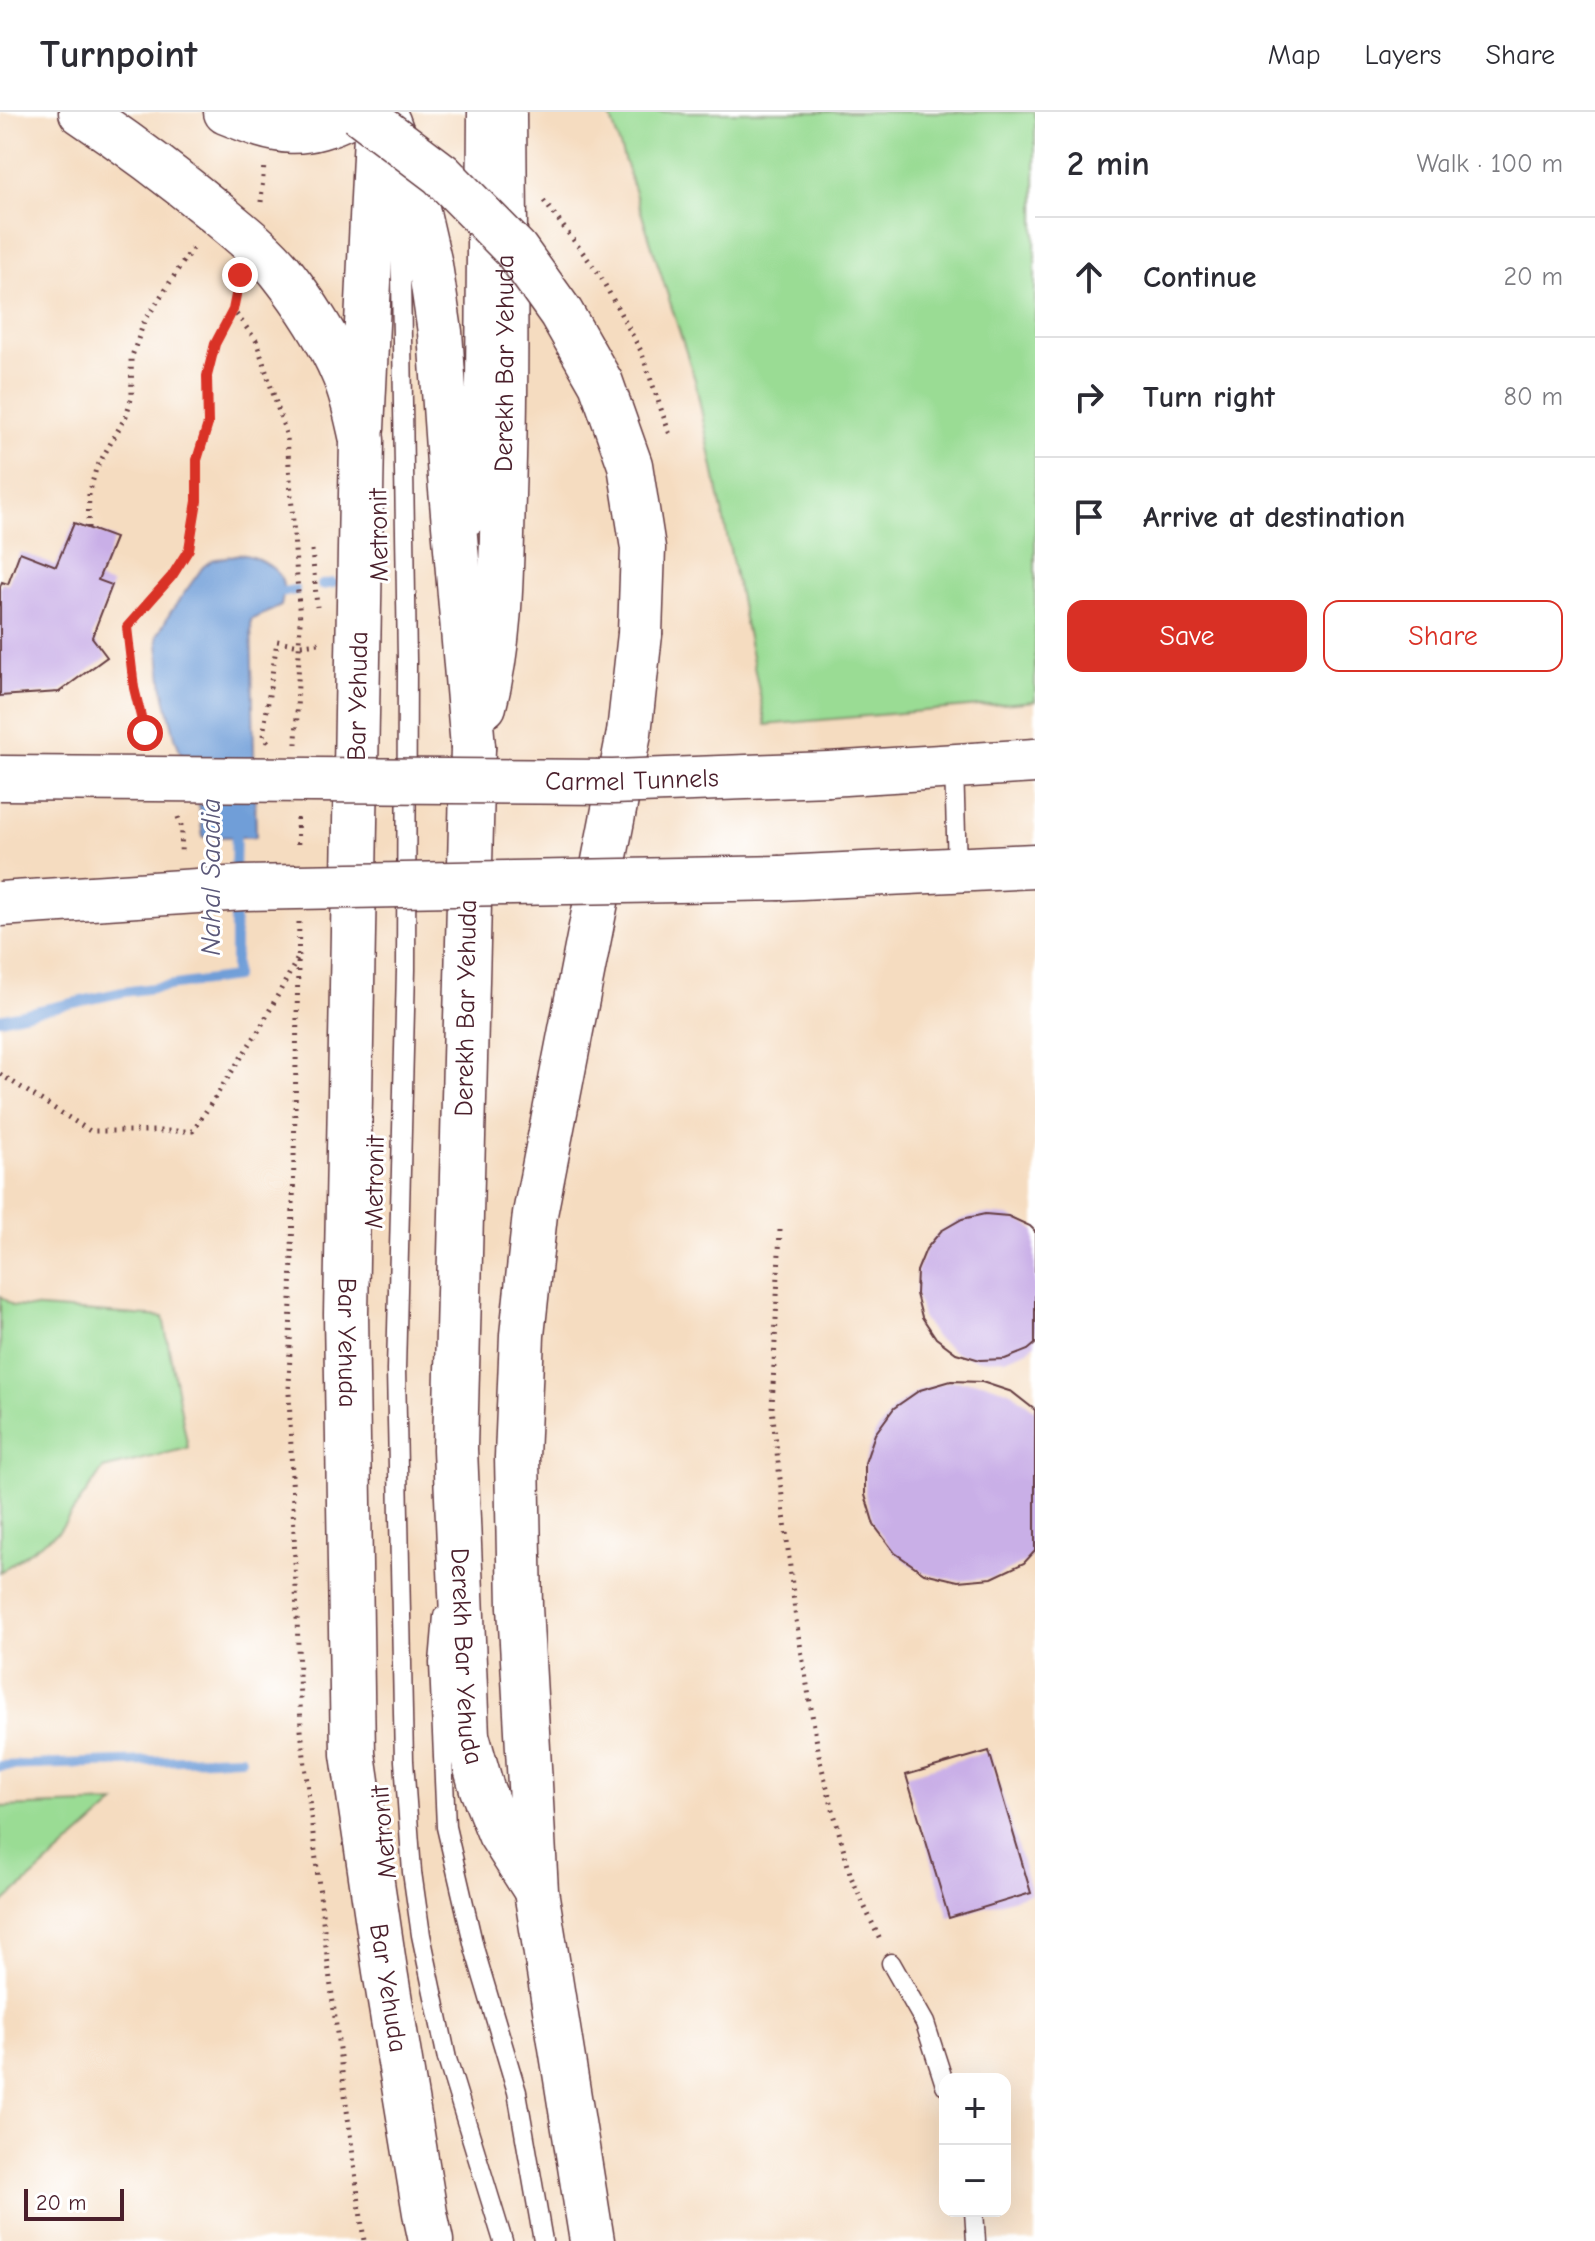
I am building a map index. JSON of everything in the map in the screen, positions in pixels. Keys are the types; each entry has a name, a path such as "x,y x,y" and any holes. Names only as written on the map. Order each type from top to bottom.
{"main road":[{"path":"61,112 134,148"},
{"path":"81,112 134,148 238,230 280,271 327,341 344,375 362,440"},
{"path":"226,112 265,128 286,132 320,127 357,112 441,174 516,250 561,313 601,383 630,465 643,548 640,634 629,733 535,1214 522,1335 517,1457 520,1607 536,1891 592,2241"},
{"path":"362,440 377,112"},
{"name":"Derekh Bar Yehuda","path":"504,112 506,404 501,575 496,645 473,747 455,1449 467,1736 482,1789 500,1834 536,1891"},
{"path":"396,125 430,265 440,332 473,747"},
{"name":"Bar Yehuda","path":"362,440 346,1314 353,1754 428,2232"},
{"name":"Carmel Tunnels","path":"0,778 613,782 829,774 1035,761"},
{"path":"0,904 243,888 780,878 1035,866"}],"lane":[{"path":"473,747 477,112"},
{"name":"Metronit","path":"396,125 407,661 406,924 396,1370 404,1761 412,1872 424,1950 447,2059 503,2241"},
{"path":"954,766 957,869"},
{"path":"455,1449 439,1663 446,1827 475,1951 517,2092 543,2241"},
{"path":"891,1963 925,2023 941,2073"},
{"path":"975,2217 976,2241"}],"path":[{"path":"572,237 599,274 641,351 670,435"},
{"path":"88,528 89,494 96,469 126,416 132,396 131,359 144,322 198,240"},
{"path":"150,747 134,688 127,627 172,576 189,549 197,501 197,460 208,424 207,376 215,344 233,310 240,275"},
{"path":"233,310 256,340 287,437 300,645 296,758"},
{"path":"312,550 318,612"},
{"path":"271,745 263,736 277,641 300,645 320,643 319,627"},
{"path":"177,814 182,828 181,858"},
{"path":"0,1074 90,1131 193,1131 259,1030 300,953"},
{"path":"780,1230 772,1408 796,1620 820,1761 851,1877 891,1963"}],"green space":[{"path":"609,112 1035,112 1035,701 766,725 695,380"},
{"path":"0,1296 13,1306 163,1317 188,1448 103,1469 59,1531 0,1572"},
{"path":"116,1803 0,1906 0,1807"}],"water":[{"path":"240,554 269,565 281,578 283,588 281,606 251,620 256,837 203,837 198,802 175,737 163,689 157,636 203,567 212,560"}],"building":[{"path":"74,523 115,538 98,580 112,585 92,637 107,657 59,692 0,696 2,582 8,584 20,552 56,566"},
{"path":"985,1214 1008,1216 1035,1231 1035,1344 1005,1359 980,1360 956,1353 936,1338 922,1317 916,1294 917,1271 926,1249 941,1231 962,1219"},
{"path":"951,1381 982,1382 1012,1392 1035,1410 1035,1551 1024,1563 992,1578 958,1581 924,1573 895,1553 874,1525 865,1495 865,1463 875,1434 894,1408 920,1390"},
{"path":"989,1751 1031,1893 949,1918 906,1775"}],"waterway":[{"name":"Nahal Saadia","path":"322,585 333,583"},
{"name":"Nahal Saadia","path":"272,594 295,590"},
{"name":"Nahal Saadia","path":"235,878 236,826"},
{"name":"Nahal Saadia","path":"0,1019 123,992 235,977 235,898"},
{"path":"0,1766 241,1758"}],"route":[{"path":"145,733 134,688 127,627 172,576 189,549 197,501 197,460 208,424 207,376 215,344 233,310 240,275"}]}
